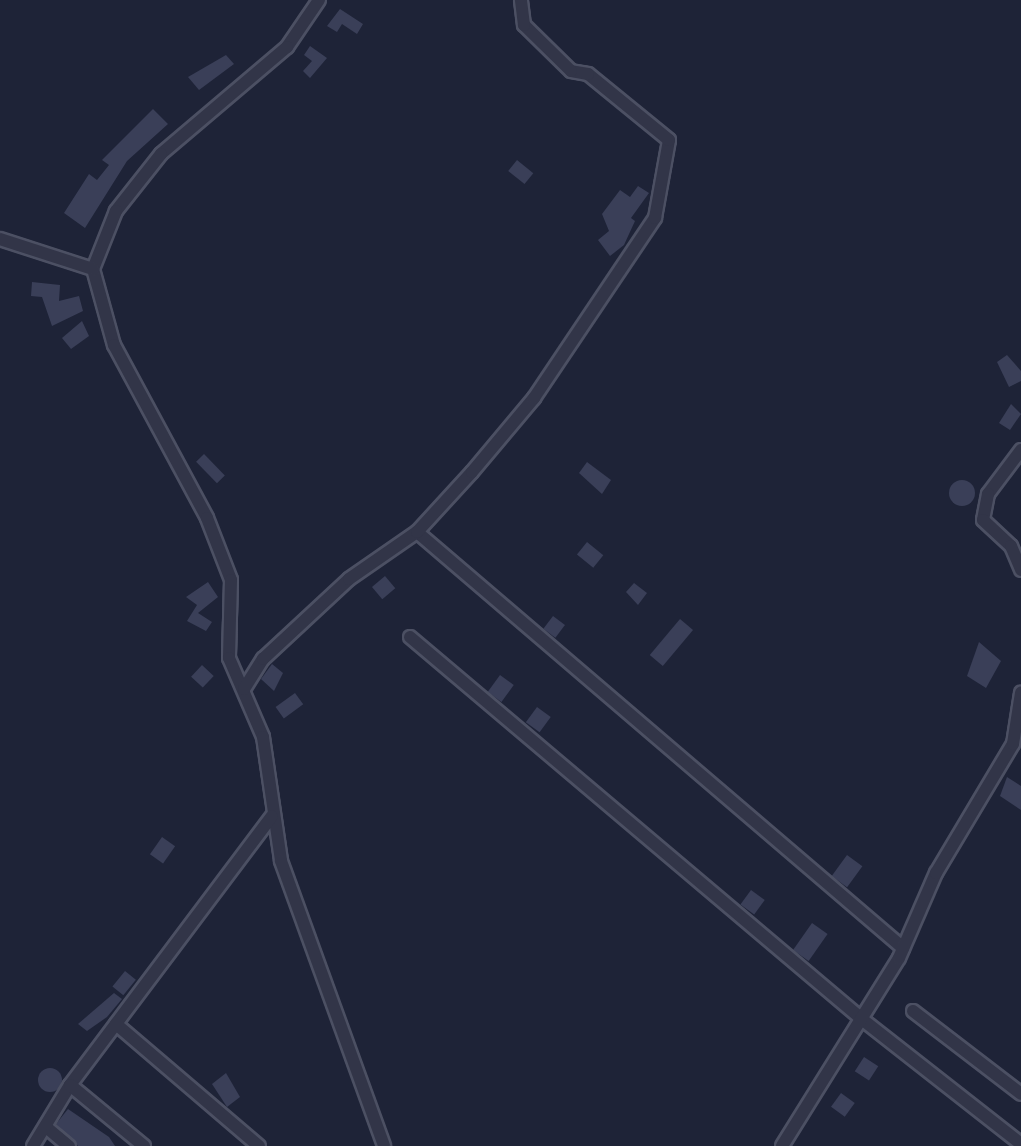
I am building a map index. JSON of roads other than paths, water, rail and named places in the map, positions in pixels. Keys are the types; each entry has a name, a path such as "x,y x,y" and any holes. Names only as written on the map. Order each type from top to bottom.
{"street":[{"path":"319,0 287,47 154,162 116,211 93,269 114,345 207,518 231,580 229,657 262,737 272,816 326,999 384,1146"},
{"path":"244,689 263,659 349,579 417,533 534,398 583,329 654,218 666,175 669,140 588,74 571,71 524,25 521,0"},
{"path":"0,239 93,269"},
{"path":"1021,450 988,494 983,520 1011,546 1021,570"},
{"path":"417,533 903,948"},
{"path":"410,637 863,1020 1021,1144"},
{"path":"782,1146 863,1020 903,948 936,873 1013,744 1021,693"},
{"path":"33,1146 70,1085 272,816"},
{"path":"913,1011 1021,1094"},
{"path":"116,1024 260,1146"},
{"path":"70,1085 144,1146"},
{"path":"46,1127 69,1146"}]}
